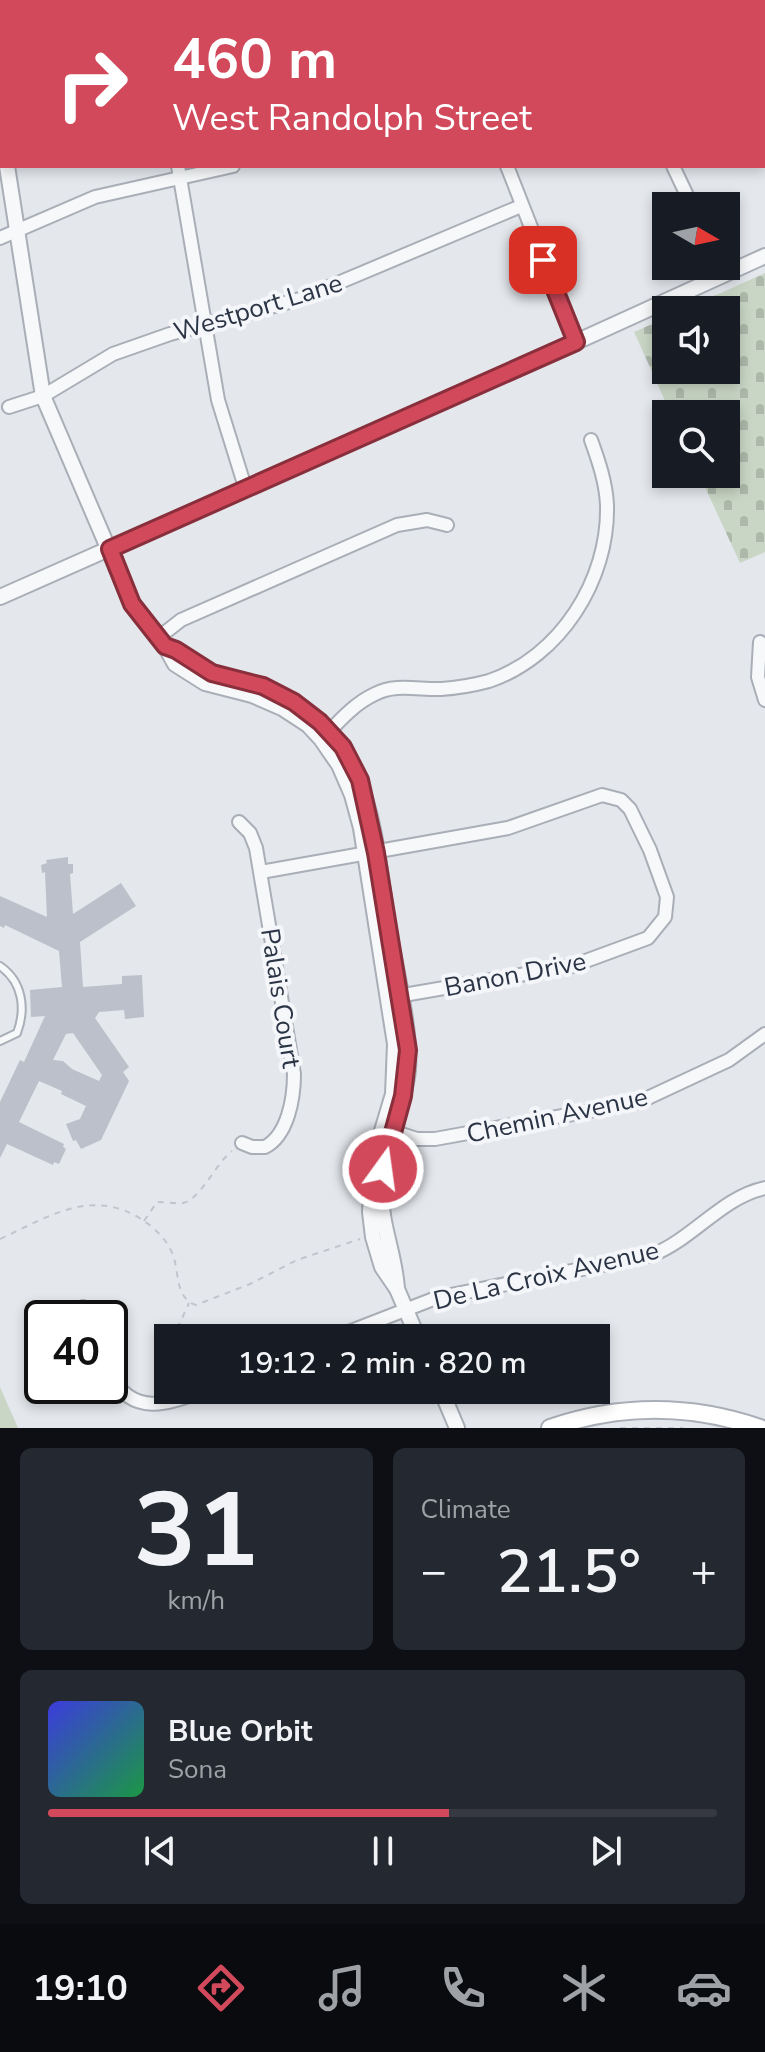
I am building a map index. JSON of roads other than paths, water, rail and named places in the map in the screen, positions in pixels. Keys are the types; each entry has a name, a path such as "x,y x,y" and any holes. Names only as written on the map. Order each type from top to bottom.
{"main road":[{"path":"550,1428 579,1418 633,1410 696,1410 760,1428"},
{"path":"581,1428 634,1420 694,1421 728,1428"}],"street":[{"path":"7,168 43,396 132,604 175,664 194,677 218,688 252,695 282,708 325,735 347,781 370,854 394,997 395,1077 381,1184 381,1216 396,1270 397,1289"},
{"path":"0,238 95,197 180,171 206,173 225,168"},
{"path":"508,168 576,342"},
{"path":"674,168 685,192"},
{"path":"180,171 218,400 245,487"},
{"name":"Westport Lane","path":"9,407 43,396 113,354 170,334 300,299 521,206"},
{"path":"740,264 765,256"},
{"path":"0,597 576,342 702,280"},
{"path":"325,735 376,693 393,689 444,689 497,678 532,659 561,631 577,609 595,572 606,532 606,495 591,440"},
{"path":"161,642 181,620 397,525 427,520 447,525"},
{"path":"760,642 758,677 765,700"},
{"name":"Banon Drive","path":"370,854 508,828 546,817 588,798 609,795 625,803 635,817 667,897 665,917 648,938 587,962 394,997"},
{"name":"Palais Court","path":"239,822 250,833 261,872 294,1074 294,1088 279,1135 265,1147 242,1143"},
{"path":"261,872 370,854"},
{"name":"Chemin Avenue","path":"387,1130 417,1139 435,1139 618,1108 651,1097 729,1060 765,1034"},
{"path":"387,1130 371,1178 373,1237 382,1267 397,1289 412,1324"},
{"name":"De La Croix Avenue","path":"367,1324 405,1308 458,1293 664,1251 743,1195 765,1188"},
{"path":"128,1394 147,1404 154,1403"},
{"path":"447,1404 457,1428"}],"lane":[{"path":"0,966 10,973 18,987 23,1016 17,1033 0,1041"}]}
